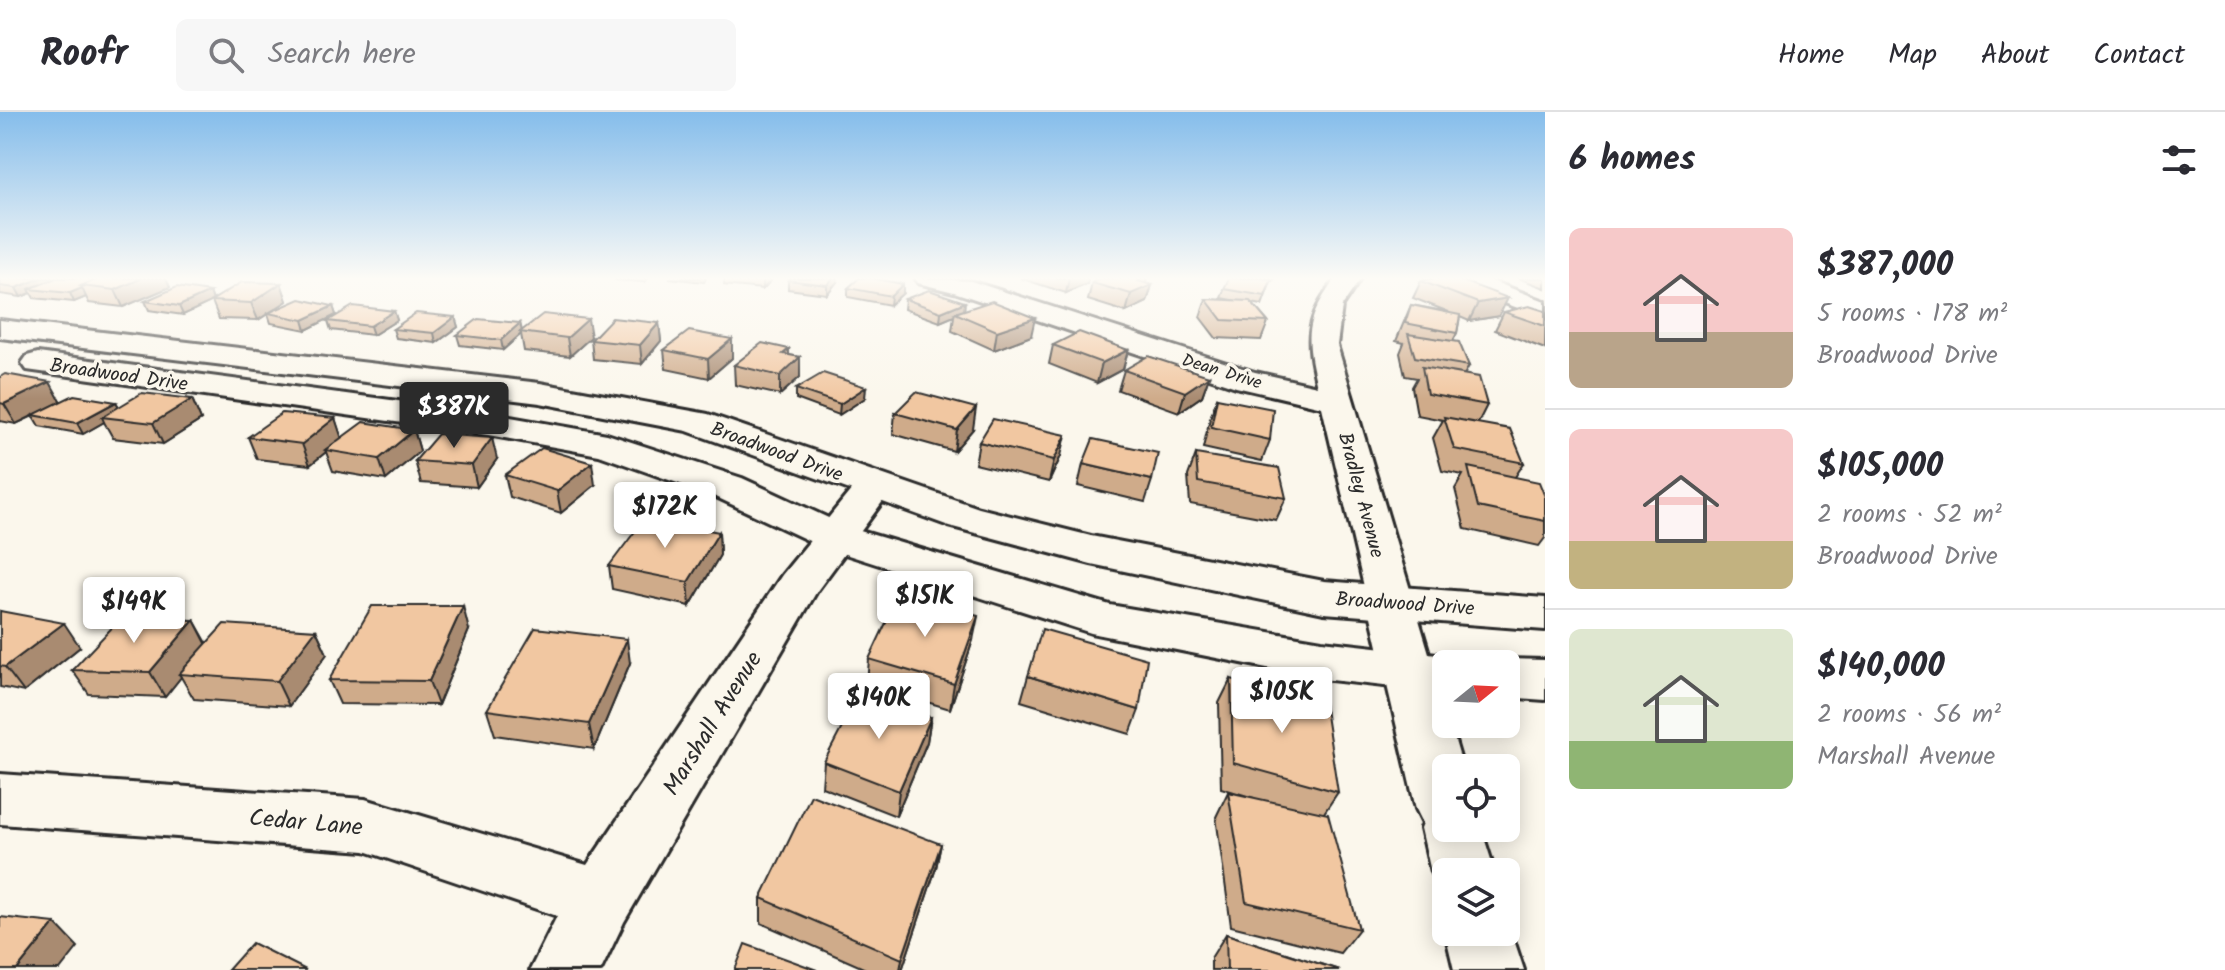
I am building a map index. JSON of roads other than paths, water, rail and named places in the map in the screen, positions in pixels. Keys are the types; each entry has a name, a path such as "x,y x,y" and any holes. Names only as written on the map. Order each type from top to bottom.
{"street":[{"name":"Dean Drive","path":"1059,318 1247,380 1336,400"},
{"name":"Bradley Avenue","path":"1327,318 1322,345 1336,400 1391,602 1428,673 1439,754"},
{"name":"Broadwood Drive","path":"0,329 540,393 695,422 964,517 1091,550 1324,597 1545,614"},
{"name":"Broadwood Drive","path":"0,358 488,424 607,445 728,487 835,537 1108,621 1322,660 1428,673"},
{"name":"Marshall Avenue","path":"565,970 601,900 798,585 875,486"},
{"path":"1520,679 1545,680"},
{"name":"Cedar Lane","path":"0,799 365,825 601,900"},
{"path":"1483,946 1489,970"}]}
